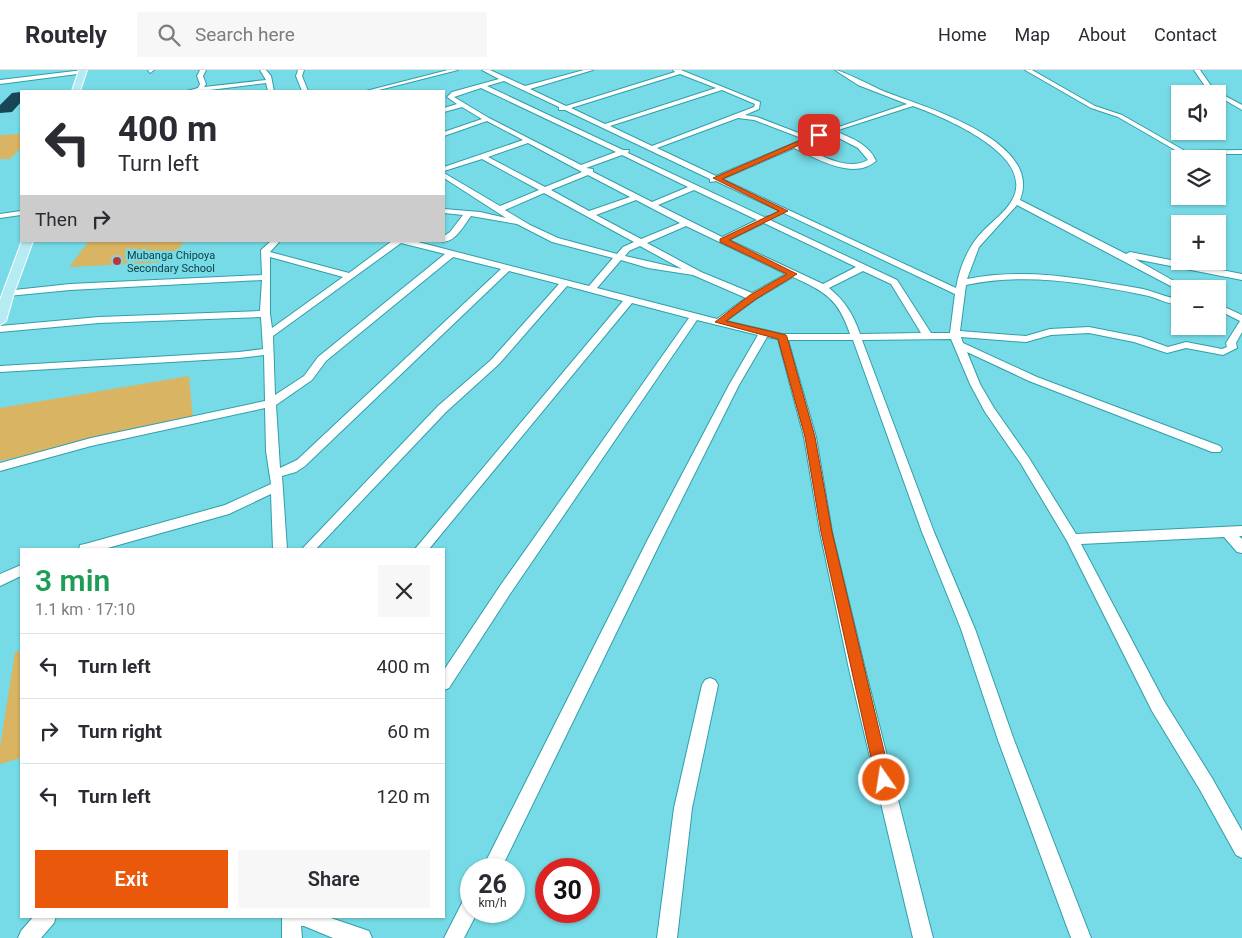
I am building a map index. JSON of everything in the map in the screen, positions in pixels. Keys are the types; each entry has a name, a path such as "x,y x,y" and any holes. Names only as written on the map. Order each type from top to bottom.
{"main road":[{"path":"76,90 83,71"},
{"path":"1,317 28,242"}],"street":[{"path":"0,82 93,70"},
{"path":"200,90 203,84 200,76 203,70"},
{"path":"263,70 269,81 271,90"},
{"path":"301,70 299,76 305,90"},
{"path":"374,90 455,70"},
{"path":"489,72 504,70"},
{"path":"526,88 590,70"},
{"path":"838,70 854,82 914,104 960,124 998,149 1015,168 1019,186 1015,201 981,238 971,252 960,288 956,338 975,384 988,409 1025,461 1072,539 1158,706 1206,784 1242,849"},
{"path":"1028,70 1093,107 1120,116 1184,153 1242,152"},
{"path":"1197,70 1201,74 1205,85"},
{"path":"546,116 564,107 678,71 758,104 757,108 652,148"},
{"path":"489,72 878,255 960,288 985,278 1016,276 1072,279 1150,293 1171,300"},
{"path":"506,79 447,95 451,100 460,105 582,167 686,223 823,288 840,302 850,319 928,532 968,629 1016,766 1081,938"},
{"path":"200,90 269,81"},
{"path":"482,86 862,266 898,286 928,336"},
{"path":"573,129 604,126 722,88"},
{"path":"1226,99 1242,108"},
{"path":"654,206 809,139 914,104"},
{"path":"445,110 460,105"},
{"path":"748,111 755,118"},
{"path":"735,116 755,118 809,139"},
{"path":"445,134 487,119"},
{"path":"794,146 849,167 864,166 872,161 871,156 862,148 830,131"},
{"path":"445,169 528,141"},
{"path":"582,167 643,144"},
{"path":"482,156 698,274 753,297"},
{"path":"466,212 499,208 590,172"},
{"path":"445,176 521,223 565,244 698,274"},
{"path":"588,214 602,212 637,197"},
{"path":"1015,201 1171,282"},
{"path":"445,211 466,212 521,223"},
{"path":"722,240 784,211"},
{"path":"445,238 453,234 466,212"},
{"path":"0,216 20,213"},
{"path":"592,290 626,249 686,223"},
{"path":"274,242 265,248 267,277 265,314 272,403 272,451 276,480 280,548"},
{"path":"268,335 397,242"},
{"path":"406,242 506,269 782,337 928,336 1026,339 1050,332 1090,330 1136,339 1167,350 1186,345 1223,352 1232,348 1231,343 1242,324"},
{"path":"427,248 438,242"},
{"path":"266,254 290,258 351,276"},
{"path":"0,467 91,442 160,429 272,403 308,378 322,359 451,254"},
{"path":"1120,254 1242,277"},
{"path":"823,288 878,255"},
{"path":"89,548 229,509 276,480 301,463 506,269"},
{"path":"719,322 753,297 793,274"},
{"path":"8,293 90,286 267,277"},
{"path":"309,548 442,409 494,362 565,283"},
{"path":"422,548 629,300"},
{"path":"1226,310 1242,319"},
{"path":"0,329 140,318 265,314"},
{"path":"445,681 505,590 695,316"},
{"path":"496,858 655,539 734,385 764,334"},
{"path":"782,337 810,437 826,532 848,630 923,938"},
{"path":"956,338 1033,379 1216,449"},
{"path":"0,369 239,355 269,351"},
{"path":"1072,539 1242,531"},
{"path":"1227,532 1242,548"},
{"path":"0,580 20,570"},
{"path":"667,938 683,808 710,686"},
{"path":"28,938 45,918"},
{"path":"292,918 292,938"},
{"path":"308,918 315,920 326,932 362,938"},
{"path":"454,938 462,923"}],"shaded area":[{"path":"20,134 20,149 10,159 0,159 0,135"},
{"path":"88,242 183,242 171,262 69,267"},
{"path":"189,376 193,419 0,461 0,408"},
{"path":"20,651 20,758 0,764 0,747 15,652"}],"building":[{"path":"20,92 20,103 12,112 0,113 0,105 12,93"}],"place":[{"name":"Mubanga Chipoya Secondary School","path":"117,261"}],"route":[{"path":"819,135 768,158 716,178 784,211 722,240 793,274 753,297 719,322 782,337 810,437 826,532 884,780"}]}
